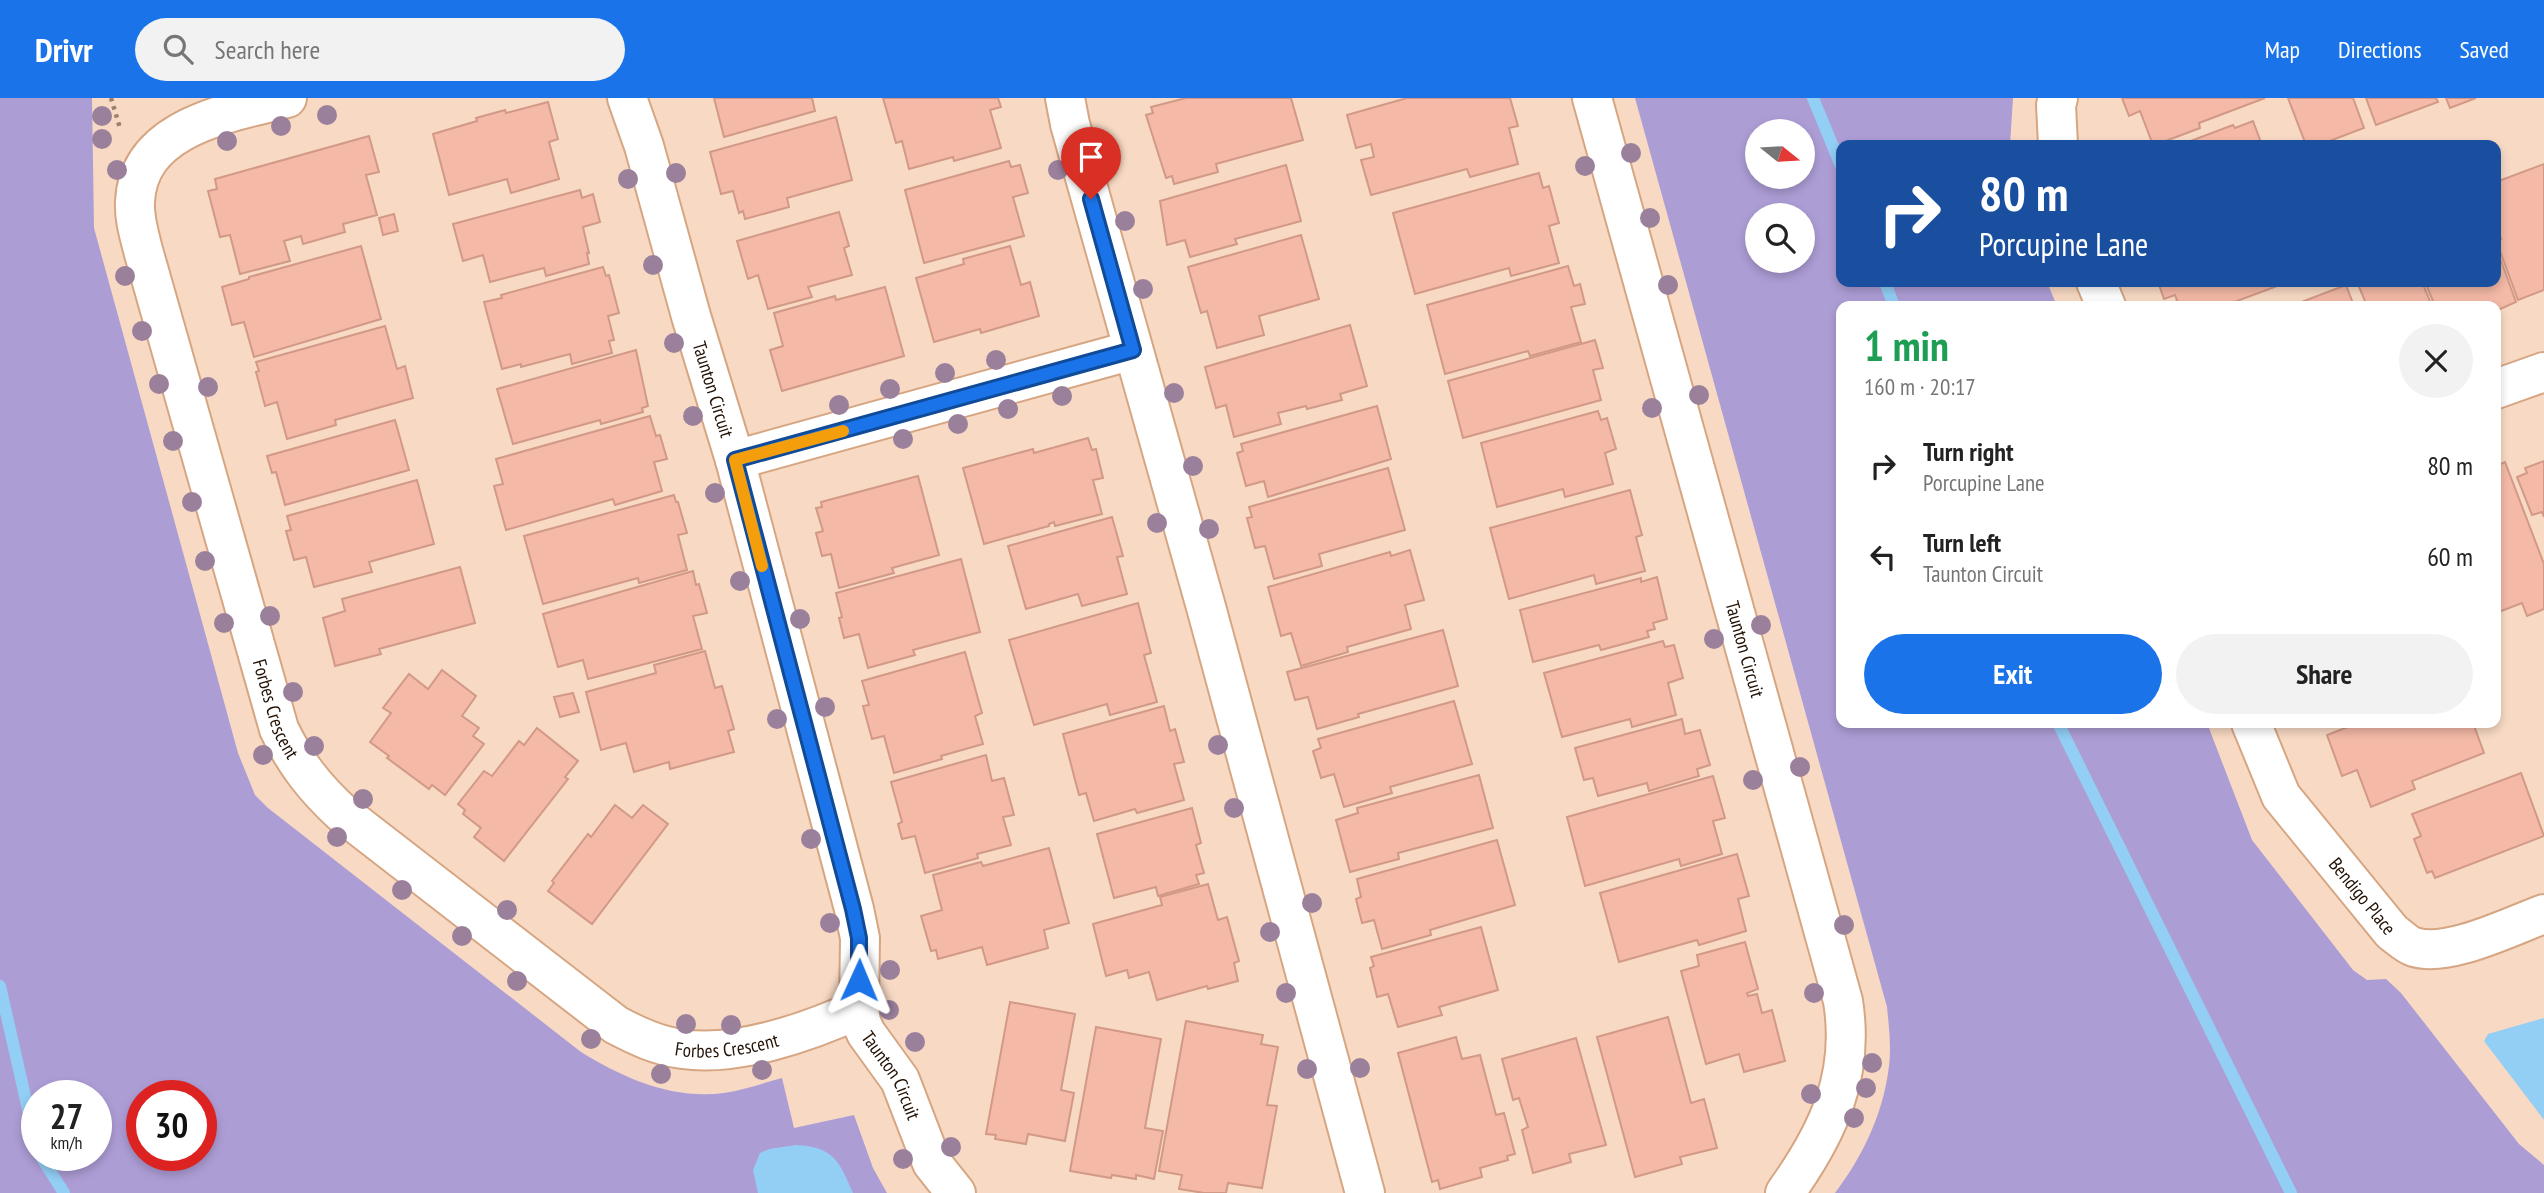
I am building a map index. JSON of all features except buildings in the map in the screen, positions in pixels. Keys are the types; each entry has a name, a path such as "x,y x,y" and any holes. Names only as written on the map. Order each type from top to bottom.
{"street":[{"name":"Forbes Crescent","path":"287,98 208,120 165,141 147,163 139,181 135,201 143,250 279,729 297,764 323,796 342,813 616,1025 639,1037 680,1049 723,1049 813,1028 859,1009"},
{"name":"Taunton Circuit","path":"627,98 644,146 691,316 735,460 857,925 860,947 859,1009 866,1033 900,1080 932,1163 956,1193"},
{"path":"1065,98 1365,1193"},
{"name":"Taunton Circuit","path":"1592,98 1843,1001 1848,1038 1845,1068 1837,1098 1812,1149 1785,1193"},
{"path":"2058,98 2058,140"},
{"path":"735,460 1133,350"},
{"path":"2501,388 2544,372"},
{"name":"Bendigo Place","path":"2253,728 2281,796 2392,932 2413,947 2434,950 2461,944 2544,914"}],"shaded area":[{"path":"0,98 92,98 94,228 238,753 255,795 268,808 597,1062 649,1085 686,1093 724,1093 782,1078 794,1128 854,1115 873,1168 887,1193 0,1193"},
{"path":"1635,98 2013,98 2010,140 1836,140 1836,287 2049,287 2055,301 1836,301 1836,728 2209,728 2252,840 2353,970 2367,980 2386,979 2401,993 2519,1144 2544,1165 2544,1193 1835,1193 1862,1151 1875,1121 1885,1089 1890,1056 1887,1007"}],"water":[{"path":"2544,1018 2544,1120 2484,1041 2488,1034"},
{"path":"796,1145 819,1149 834,1158 844,1172 853,1193 758,1193 753,1170 760,1153"}],"waterway":[{"path":"1813,98 1836,154"},
{"path":"1887,287 1892,301"},
{"path":"2060,728 2291,1193"},
{"path":"0,986 21,1080"},
{"path":"50,1171 64,1193"}],"slow traffic":[{"path":"762,566 735,460 843,431"}],"route":[{"path":"859,980 859,938 853,909 735,460 1133,350 1091,199"}]}
